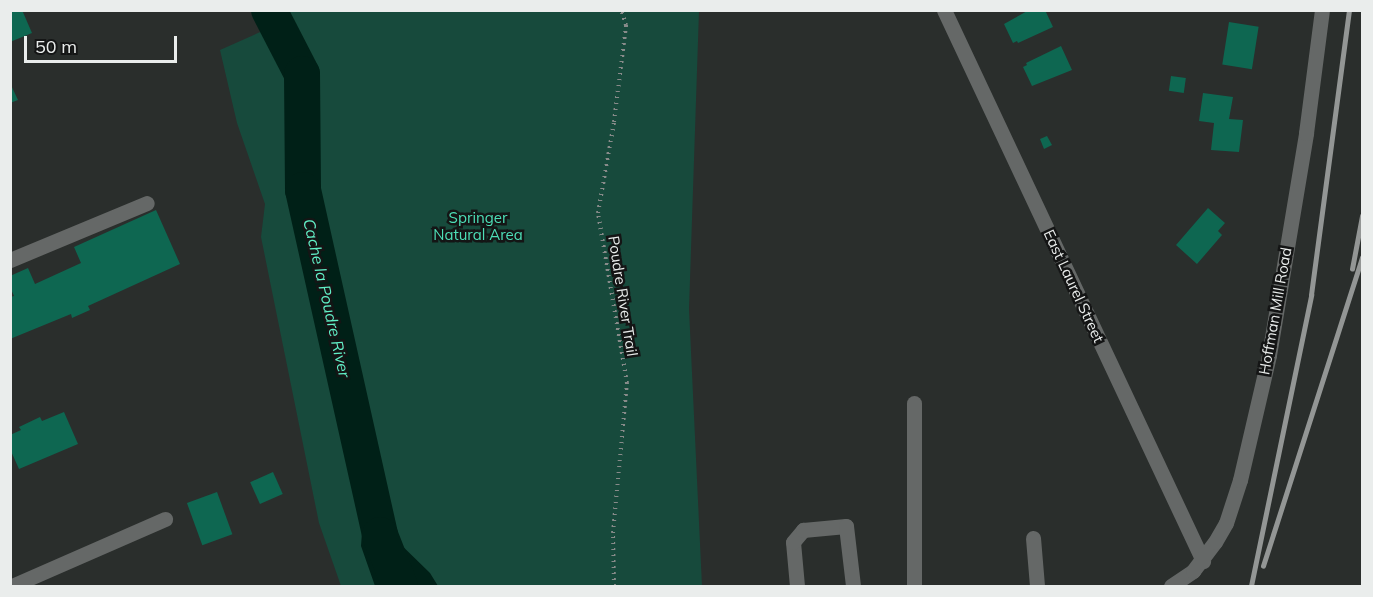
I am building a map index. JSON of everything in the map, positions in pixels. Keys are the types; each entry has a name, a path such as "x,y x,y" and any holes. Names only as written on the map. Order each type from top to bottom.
{"street":[{"name":"East Laurel Street","path":"945,10 1203,561"},
{"name":"Hoffman Mill Road","path":"1172,586 1203,561 1226,523 1237,491 1269,355 1306,133 1322,10"},
{"path":"10,260 147,203"},
{"path":"914,403 914,586"},
{"path":"13,583 165,519"},
{"path":"797,586 794,542 803,530 846,525 853,586"},
{"path":"1033,538 1036,586"}],"path":[{"name":"Poudre River Trail","path":"614,586 613,533 627,383 598,213 614,122 626,25 621,10"}],"green space":[{"name":"Springer Natural Area","path":"269,11 699,11 689,309 702,586 341,586 319,523 261,237 265,204 237,123 220,50 276,25"}],"shaded area":[{"path":"366,477 391,535 430,573 438,586 375,586 361,546"}],"building":[{"path":"10,10 22,10 32,33 10,42"},
{"path":"1029,10 1045,10 1053,27 1018,43 1017,41 1013,43 1004,24"},
{"path":"1229,22 1259,27 1252,69 1222,64"},
{"path":"1061,46 1072,70 1032,86 1023,67 1027,65 1026,63"},
{"path":"1171,76 1186,78 1184,93 1169,91"},
{"path":"10,83 18,100 10,103"},
{"path":"1203,93 1233,97 1229,119 1243,120 1239,152 1211,150 1214,123 1199,121"},
{"path":"1047,136 1052,145 1044,149 1040,139"},
{"path":"1208,208 1225,223 1218,231 1222,235 1197,264 1176,245"},
{"path":"156,210 180,264 88,306 90,310 72,318 71,314 10,339 10,297 14,296 10,287 10,276 28,268 35,284 81,263 74,247"},
{"path":"64,412 78,444 19,469 10,449 10,435 21,430 19,427 40,417 42,421"},
{"path":"273,472 283,494 260,504 250,482"},
{"path":"217,492 232,534 202,545 187,503"}],"waterway":[{"name":"Cache la Poudre River","path":"269,10 302,74 303,190 380,535 400,586"}],"railway":[{"path":"1251,586 1311,295 1349,10"},
{"path":"1352,269 1362,216"},
{"path":"1263,566 1362,257"}]}
